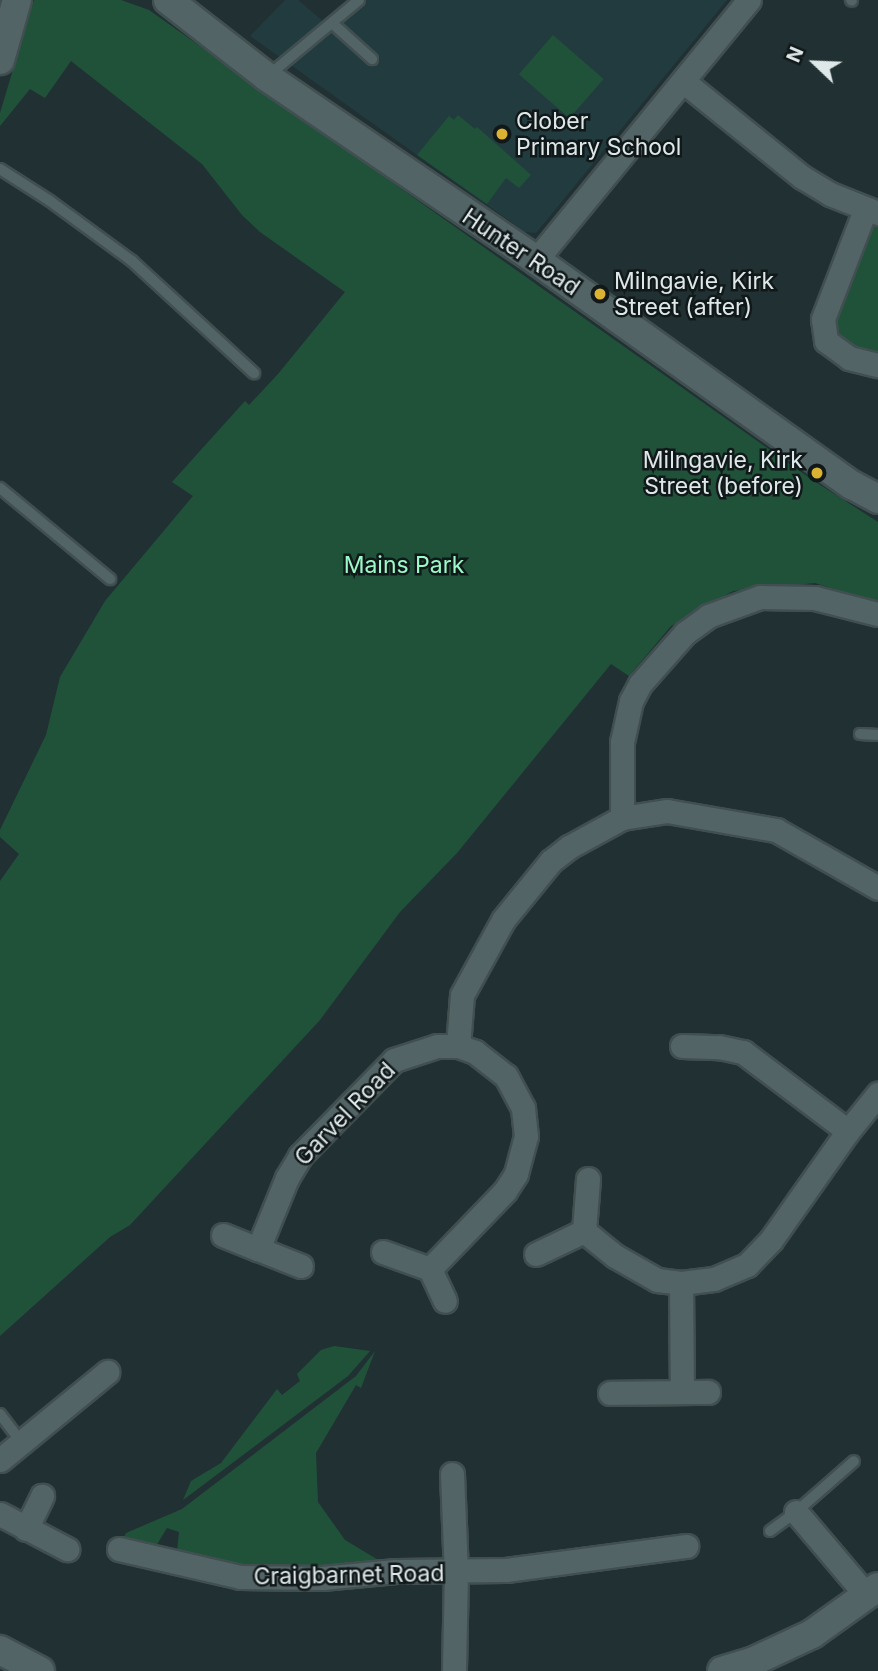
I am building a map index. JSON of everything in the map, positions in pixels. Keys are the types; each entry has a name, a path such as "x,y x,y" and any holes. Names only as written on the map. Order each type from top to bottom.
{"street":[{"path":"0,60 16,0"},
{"name":"Hunter Road","path":"168,0 267,77 536,260 852,485 878,499"},
{"path":"536,260 749,0"},
{"path":"683,81 775,158 830,194 872,212 823,319 826,341 849,358 878,365"},
{"path":"622,818 622,742 631,701 640,684 685,633 708,616 760,597 815,597 878,614"},
{"path":"430,1269 505,1191 523,1156 526,1136 523,1108 506,1076 475,1052 458,1046 462,995 503,920 551,861 569,847 622,818 667,811 776,830 878,888"},
{"name":"Garvel Road","path":"258,1249 287,1178 300,1156 380,1073 407,1054 437,1046 458,1046"},
{"path":"682,1046 719,1047 743,1052 848,1131"},
{"path":"584,1231 639,1272 657,1280 681,1283 714,1279 747,1265 771,1240 848,1131 878,1094"},
{"path":"584,1231 588,1179"},
{"path":"536,1254 584,1231"},
{"path":"223,1235 301,1266"},
{"path":"383,1252 430,1269 445,1301"},
{"path":"681,1283 682,1391"},
{"path":"0,1460 23,1444 107,1372"},
{"path":"610,1393 708,1392"},
{"name":"Craigbarnet Road","path":"452,1474 456,1573 454,1671"},
{"path":"26,1529 42,1496"},
{"path":"736,1669 812,1634 872,1592 796,1512"},
{"path":"0,1514 67,1549"},
{"name":"Craigbarnet Road","path":"119,1549 240,1577 322,1578 396,1571 456,1573 506,1570 686,1546"},
{"path":"0,1650 40,1671"}],"lane":[{"path":"267,77 359,0"},
{"path":"332,23 372,59"},
{"path":"0,169 50,201 132,261 254,373"},
{"path":"0,488 110,579"},
{"path":"860,734 878,735"},
{"path":"0,1414 23,1444"},
{"path":"770,1531 854,1461"}],"shaded area":[{"name":"Clober Primary School","path":"285,0 298,0 324,22 351,0 727,0 536,233 525,232 250,36"}],"green space":[{"name":"Mains Park","path":"34,0 121,0 149,10 811,479 878,522 878,603 815,583 733,591 671,626 629,676 611,664 457,853 400,912 320,1020 130,1225 110,1237 0,1336 0,881 19,854 0,837 0,830 46,735 60,677 105,601 193,496 172,482 245,401 249,405 278,374 345,292 260,232 242,215 202,164 71,61 45,98 30,89 0,126 0,113"},
{"path":"553,35 604,79 569,118 519,74"},
{"path":"458,115 475,129 477,127 531,175 519,188 506,178 487,204 417,155 449,116 454,120"},
{"path":"878,225 878,355 846,345 838,335 835,316 864,238 870,229"},
{"path":"334,1346 370,1351 348,1376 183,1500 191,1481 221,1463 277,1389 282,1395 300,1381 297,1374 321,1350"},
{"path":"375,1351 361,1388 356,1385 316,1453 318,1502 345,1540 380,1561 377,1567 264,1571 177,1552 179,1532 167,1528 156,1546 122,1541 126,1533 182,1509 356,1376"}],"place":[{"name":"Clober Primary School","path":"502,134"},
{"name":"Milngavie, Kirk Street (after)","path":"600,294"},
{"name":"Milngavie, Kirk Street (before)","path":"817,473"}]}
